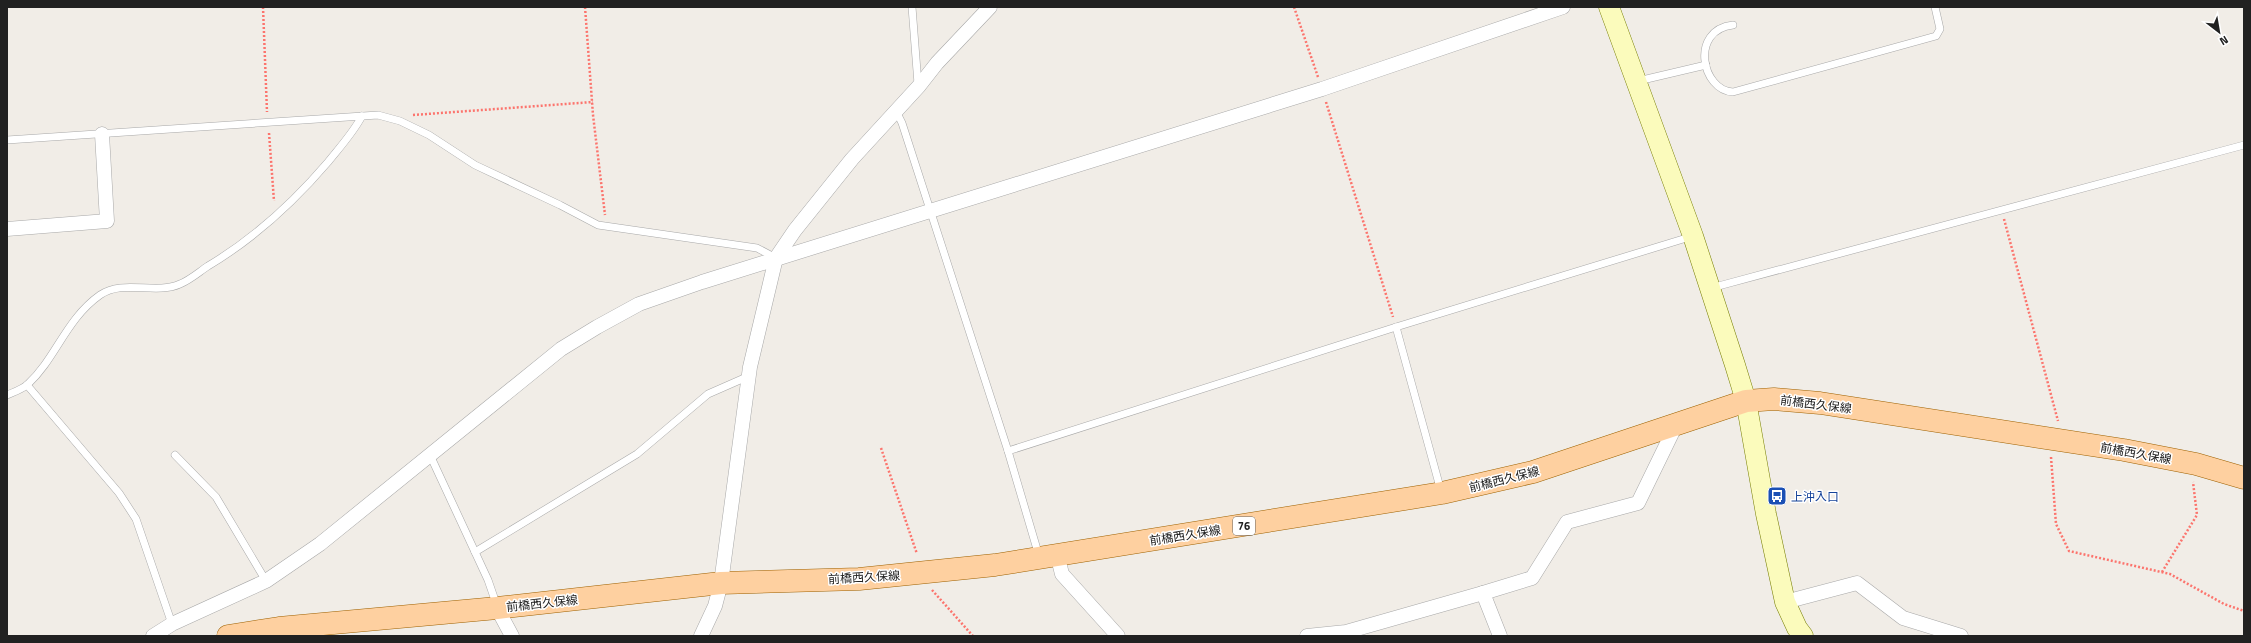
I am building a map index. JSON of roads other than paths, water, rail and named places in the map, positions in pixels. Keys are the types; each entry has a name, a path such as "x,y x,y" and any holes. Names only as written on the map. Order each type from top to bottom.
{"main road":[{"name":"前橋西久保線","path":"228,636 281,632 721,583 859,579 924,574 995,565 1397,502 1442,493 1533,472 1746,402 1774,399 1820,403 2057,440 2191,463 2244,478"}],"street":[{"path":"701,636 715,606 721,583 749,376 776,258 795,230 838,177 919,86 942,57 990,7"},
{"path":"153,636 172,624 266,581 320,544 561,349 596,327 639,304 776,258 930,209 1322,89 1563,7"},
{"path":"1609,7 1693,236 1711,288 1746,402 1766,514 1786,602 1796,633"},
{"path":"7,229 107,221 102,134"},
{"path":"1307,636 1346,632 1532,578 1567,522 1638,503 1676,425"},
{"path":"1048,556 1062,574 1118,636"},
{"path":"1786,602 1857,583 1903,618 1961,636"},
{"path":"1484,593 1500,636"},
{"path":"497,608 512,636"}],"lane":[{"path":"912,7 919,86"},
{"path":"1733,25 1718,28 1709,38 1705,53 1706,66 1709,74 1720,88 1733,92 1936,36 1940,29 1934,7"},
{"path":"1636,81 1706,66"},
{"path":"896,111 902,123 1008,451 1048,556"},
{"path":"7,140 378,115 400,121 429,135 475,165 560,205 589,222 757,248 776,258"},
{"path":"7,395 27,385 36,375 66,329 91,303 102,294 116,289 165,288 180,284 238,248 263,228 306,188 354,130 362,116"},
{"path":"1711,288 2244,145"},
{"path":"1008,451 1396,327 1693,236"},
{"path":"1396,327 1442,493"},
{"path":"475,552 637,454 708,394 749,376"},
{"path":"27,385 119,493 136,519 172,624"},
{"path":"175,455 216,497 266,581"},
{"path":"430,455 488,580 497,608"}],"place":[{"name":"上沖入口","path":"1777,496"}]}
